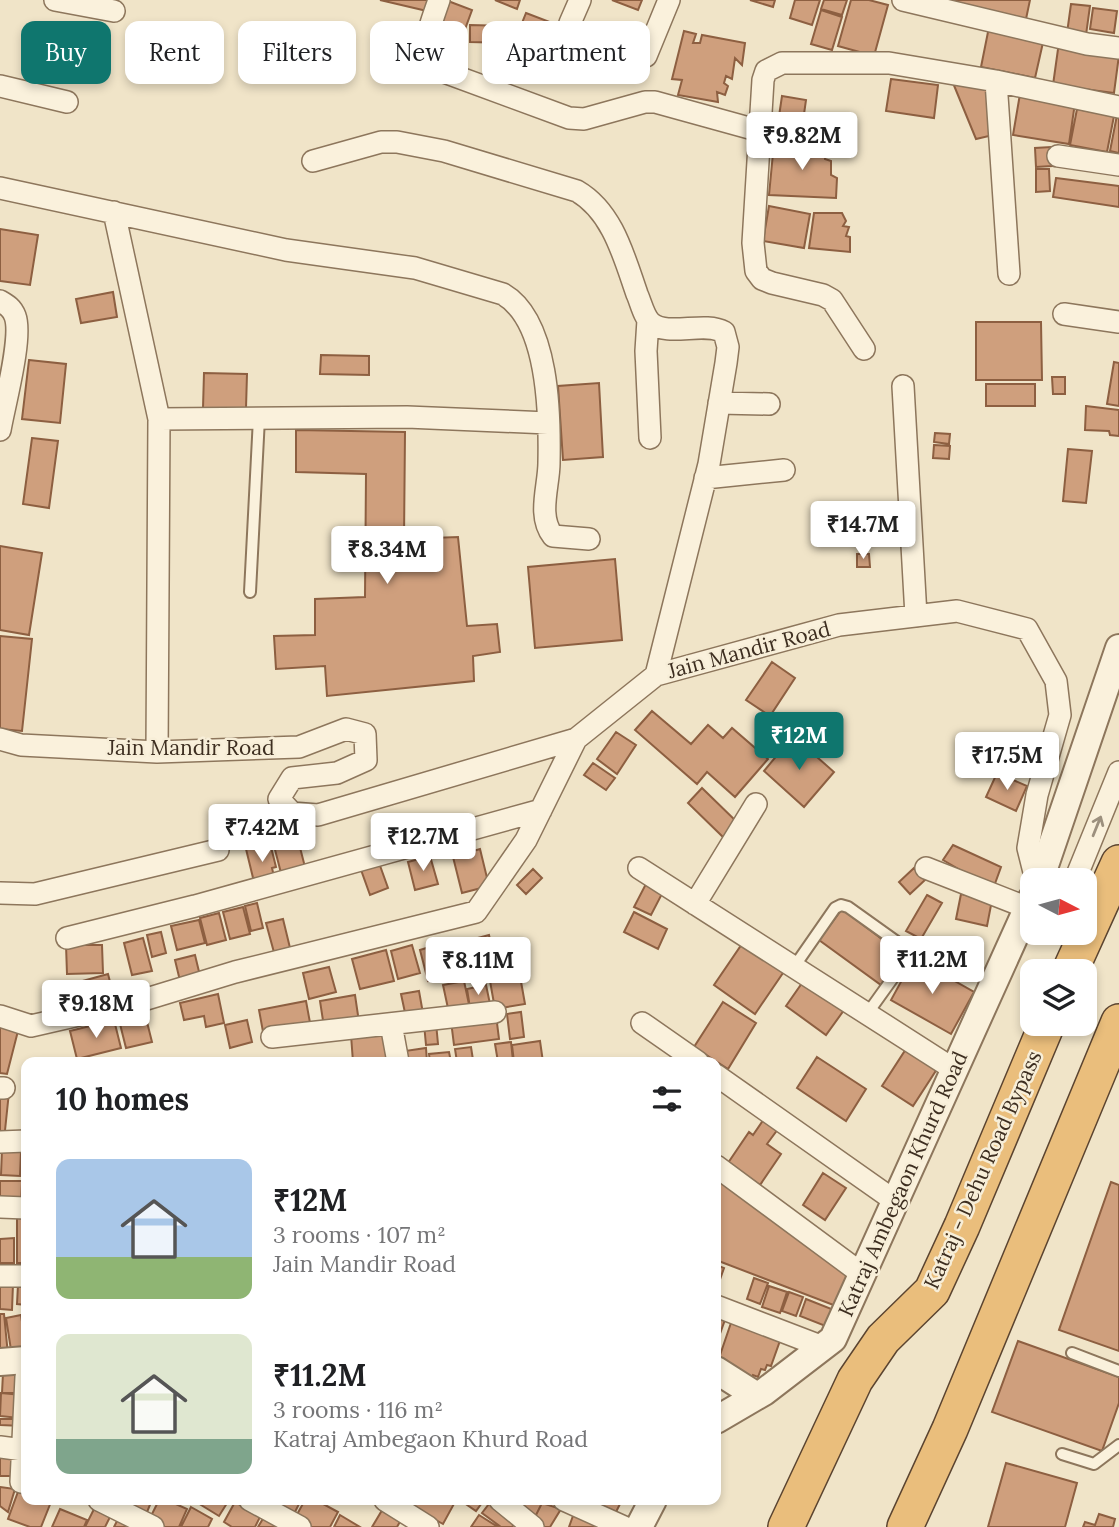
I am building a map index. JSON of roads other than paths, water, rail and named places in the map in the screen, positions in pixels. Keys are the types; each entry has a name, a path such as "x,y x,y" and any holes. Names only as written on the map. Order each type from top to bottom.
{"highway":[{"path":"1072,952 1119,863"},
{"path":"905,1527 950,1429 1119,1021"},
{"name":"Katraj - Dehu Road Bypass","path":"786,1527 855,1380 883,1339 932,1291 1042,1036"},
{"path":"928,1527 984,1399 1119,1071"},
{"path":"806,1527 887,1363 932,1291"}],"street":[{"path":"55,0 114,11"},
{"path":"439,0 427,42 428,55 433,64 444,72 569,118 584,119 645,102 655,102 760,131"},
{"path":"571,21 580,0"},
{"path":"650,46 669,0"},
{"path":"903,0 1087,44 1119,48"},
{"path":"864,349 832,300 772,283 762,279 756,271 753,243 763,80 766,71 782,63 889,63 996,80 1119,107"},
{"path":"996,80 1009,274"},
{"path":"0,86 67,102"},
{"path":"313,161 380,142 397,142 444,150 577,191 591,199 599,207 619,243 648,320 646,351 650,438"},
{"path":"1058,156 1119,165"},
{"path":"0,188 286,250 415,268 503,294 514,301 524,314 538,343 548,423 549,466 544,503 546,521 554,536 589,539"},
{"path":"114,212 159,419 157,752"},
{"path":"0,301 9,306 14,314 17,334 0,430"},
{"path":"1063,314 1119,322"},
{"path":"648,320 659,327 709,327 724,332 728,347 705,478 656,675"},
{"path":"903,386 916,616"},
{"path":"719,403 769,404"},
{"path":"159,419 407,417 548,423"},
{"path":"705,478 784,470"},
{"name":"Jain Mandir Road","path":"0,739 21,745 157,752 299,747 346,729 365,734 366,760 337,773 292,778 279,799 292,813 318,815 576,739 656,675 839,625 957,611 1027,629 1056,681 1060,715 1037,795 1028,848 1034,868"},
{"path":"1042,868 1119,648"},
{"path":"0,1016 30,1026 140,1001 235,972 476,912 526,840 576,739"},
{"path":"1080,868 1119,772"},
{"path":"695,904 755,804"},
{"path":"67,938 195,906 541,810"},
{"path":"0,893 35,894 218,850"},
{"path":"639,868 955,1070"},
{"path":"926,868 1020,900"},
{"name":"Katraj Ambegaon Khurd Road","path":"721,1417 757,1396 833,1339 1020,925"},
{"path":"272,1037 495,1012"},
{"path":"642,1023 691,1057"},
{"path":"391,1024 397,1057"},
{"path":"721,1079 895,1201"},
{"path":"0,1142 21,1141"},
{"path":"721,1170 862,1274"},
{"path":"0,1207 21,1208"},
{"path":"0,1276 21,1276"},
{"path":"721,1308 823,1347"},
{"path":"18,1368 21,1417"},
{"path":"721,1373 757,1396"},
{"path":"0,1447 21,1450"},
{"path":"109,1505 153,1527"},
{"path":"259,1505 300,1527"},
{"path":"392,1505 428,1527"},
{"path":"506,1505 533,1527"},
{"path":"576,1505 624,1527"},
{"path":"639,1527 650,1505"}],"lane":[{"path":"250,592 259,418"},
{"path":"794,967 835,908 841,905 848,907 904,947 907,954 905,961 867,1014"},
{"path":"1072,1353 1119,1371"},
{"path":"1062,1454 1094,1464 1119,1445"}]}
